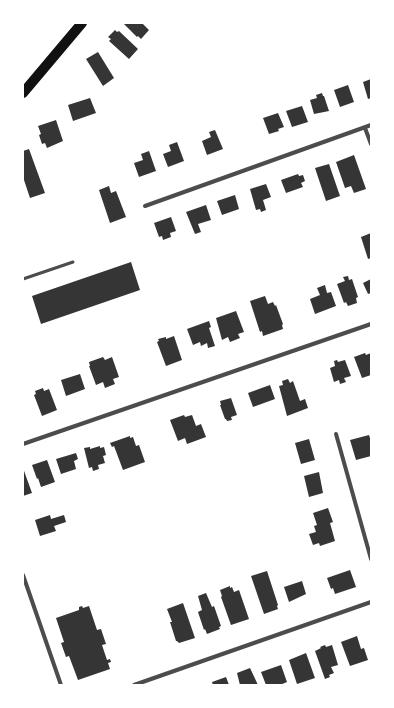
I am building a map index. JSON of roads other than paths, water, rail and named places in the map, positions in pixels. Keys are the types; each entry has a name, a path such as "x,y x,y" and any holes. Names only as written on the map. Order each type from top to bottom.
{"main road":[{"path":"23,93 82,23"}],"street":[{"path":"145,206 371,126"},
{"path":"365,128 371,144"},
{"path":"23,444 371,324"},
{"path":"336,434 371,559"},
{"path":"23,575 61,685"},
{"path":"134,685 371,602"}],"lane":[{"path":"23,279 73,262"}]}
